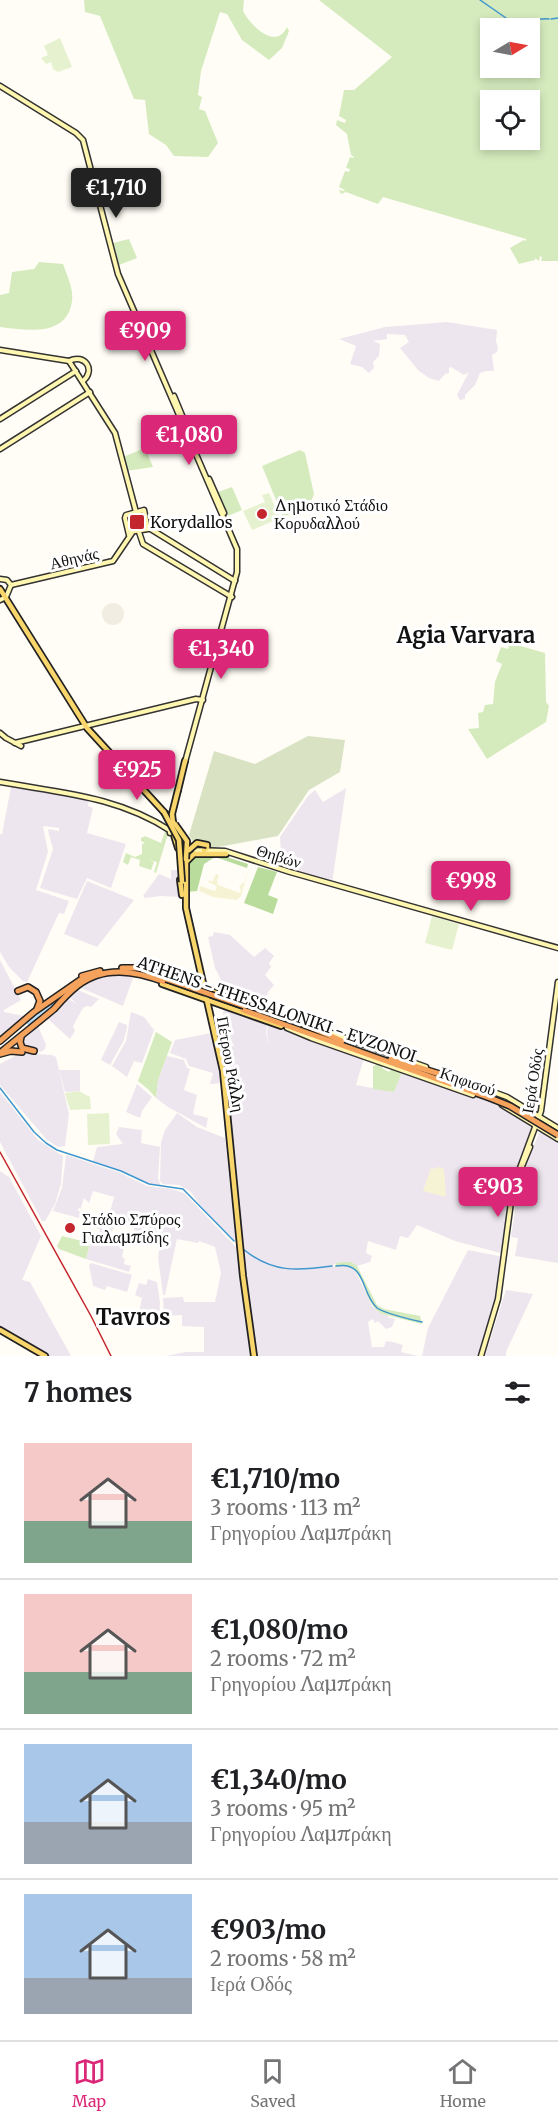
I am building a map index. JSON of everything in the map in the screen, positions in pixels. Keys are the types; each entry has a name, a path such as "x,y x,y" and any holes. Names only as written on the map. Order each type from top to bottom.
{"highway":[{"path":"124,970 141,968 178,979"},
{"name":"ATHENS - THESSALONIKI - EVZONOI","path":"0,1054 84,982 101,974 124,970"},
{"name":"ATHENS - THESSALONIKI - EVZONOI","path":"0,1041 34,1012 76,982 100,971 124,970 243,1008 491,1096 558,1133"},
{"path":"49,998 80,977 100,971"},
{"path":"22,991 30,988 39,996 39,1005 34,1012"},
{"path":"310,1027 340,1042"},
{"path":"287,1028 340,1042"},
{"path":"24,1034 20,1041 21,1047 27,1051 34,1051"},
{"name":"ATHENS - THESSALONIKI - EVZONOI","path":"340,1042 491,1096"},
{"path":"0,1054 22,1052"},
{"path":"391,1059 456,1079"},
{"path":"402,1066 427,1078"}],"main road":[{"path":"0,85 76,133 83,140 118,275 236,545 238,559 235,582 173,815 168,826 164,826"},
{"path":"0,350 69,361 78,358 87,363 89,375 83,381"},
{"path":"69,361 117,439 136,512 144,510 149,528 235,582"},
{"path":"0,419 76,370"},
{"path":"0,448 90,392"},
{"name":"Αθηνάς","path":"11,585 113,561 130,534 125,516 136,512"},
{"path":"130,534 149,528"},
{"path":"139,532 143,544 231,597"},
{"path":"0,579 7,580 11,585 3,599"},
{"name":"Πέτρου Ράλλη","path":"0,591 85,727 166,815 180,849 182,895 221,1074 239,1265 253,1356"},
{"path":"15,743 190,702 203,701"},
{"path":"173,833 172,815 203,701"},
{"name":"Πέτρου Ράλλη","path":"85,727 171,819 188,842 185,869 186,905 204,994"},
{"path":"0,733 23,747 25,741"},
{"path":"173,833 171,819 185,761"},
{"name":"Πέτρου Ράλλη","path":"127,774 171,819"},
{"path":"0,783 92,799 173,833"},
{"path":"0,783 93,797 164,826 180,842"},
{"path":"171,819 180,842 182,895"},
{"name":"Θηβών","path":"180,842 192,849 225,851 558,949"},
{"name":"Θηβών","path":"180,842 193,851 226,854 344,890 558,949"},
{"path":"186,859 193,845 200,842 205,848"},
{"path":"186,905 189,857 195,854 226,854"},
{"name":"Κηφισού","path":"178,979 204,994 210,1004 224,1006 500,1104 558,1133"},
{"path":"164,982 197,997 204,994"},
{"name":"Ιερά Οδός","path":"538,1121 558,982"},
{"name":"Κηφισού","path":"204,994 214,992 504,1096 524,1107 538,1121"},
{"path":"191,994 204,994"},
{"name":"Ιερά Οδός","path":"482,1356 500,1299 515,1188 538,1121 558,994"},
{"path":"224,1006 220,1000 227,997"},
{"path":"519,1115 525,1113 524,1107"},
{"path":"538,1121 540,1130 558,1133"},
{"path":"538,1121 546,1131"},
{"path":"0,1331 43,1356"}],"shaded area":[{"path":"447,322 497,330 498,348 497,352 492,355 494,371 480,373 475,385 465,395 465,399 460,400 457,395 469,372 464,375 451,367 449,373 439,381 429,378 418,370 400,348 409,342 405,335 387,334 387,339 373,341 380,344 379,356 373,362 374,368 369,373 362,367 350,364 356,346 339,339 385,327"},
{"path":"113,603 121,606 124,614 121,622 113,625 105,622 102,614 105,606"},
{"path":"11,787 70,795 89,800 88,806 93,808 87,833 126,844 111,888 87,878 77,899 40,888 53,849 48,831 49,829 59,831 59,828 43,826 48,852 36,890 69,901 64,914 59,913 27,982 9,967 0,952 0,834 2,834"},
{"path":"346,788 332,883 277,866 281,854 280,837 308,796 315,790 323,802"},
{"path":"249,868 241,896 237,900 213,897 199,891 200,886 215,891 217,887 208,882 209,880 212,882 216,874 219,875 218,885 240,893 239,888 244,883"},
{"path":"171,870 179,870 181,897 145,898 143,896 159,874 171,879"},
{"path":"87,881 134,900 97,947 64,934"},
{"path":"214,932 230,935 254,957 265,948 274,956 269,963 271,967 265,975 274,985 268,992 262,1008 228,994 215,968 208,937 213,936"},
{"path":"0,960 21,1000 4,1012 24,1016 0,1037"},
{"path":"122,975 133,978 123,1006 81,988 105,977"},
{"path":"78,990 99,999 91,1007 83,1008 73,1026 75,1031 70,1039 48,1019 68,999 77,1004 69,997"},
{"path":"224,1008 268,1024 266,1031 268,1047 269,1024 364,1058 356,1085 394,1092 402,1072 490,1102 534,1127 512,1185 504,1180 497,1189 492,1188 491,1192 507,1196 505,1219 508,1220 504,1254 455,1241 417,1225 408,1238 400,1236 396,1250 368,1241 366,1253 372,1256 370,1262 357,1266 348,1262 334,1264 333,1267 345,1265 355,1270 372,1306 382,1314 395,1319 392,1327 386,1329 378,1321 375,1323 373,1319 368,1322 372,1347 384,1347 386,1341 393,1342 403,1345 401,1352 418,1356 256,1356 227,1104 216,1036 226,1034 231,1046 234,1046 222,1021"},
{"path":"131,1012 144,1017 154,1030 142,1063 134,1061 127,1077 112,1066 126,1041"},
{"path":"119,1022 127,1027 124,1040 110,1065 101,1060"},
{"path":"38,1026 46,1045 41,1052 23,1047 22,1040"},
{"path":"211,1033 221,1083 210,1084 213,1073 189,1066 186,1059 170,1053 175,1040"},
{"path":"20,1053 56,1057 69,1114 65,1146 58,1147 47,1140 0,1085 0,1064"},
{"path":"167,1056 184,1060 187,1068 190,1069 184,1090 197,1095 193,1114 208,1118 206,1128 156,1098 158,1080"},
{"path":"59,1070 80,1070 80,1091 65,1092"},
{"path":"137,1084 152,1097 140,1118 126,1112"},
{"path":"0,1092 38,1140 63,1156 61,1184 55,1204 45,1221 42,1221 0,1142"},
{"path":"177,1113 197,1127 225,1138 236,1242 200,1205 191,1192 179,1185 163,1184 160,1181 161,1142 165,1130"},
{"path":"119,1127 142,1130 141,1143 160,1147 158,1178 161,1186 149,1184 93,1161 97,1147 123,1144 116,1134"},
{"path":"543,1131 558,1141 558,1263 515,1256 518,1238 511,1237 519,1183 539,1133"},
{"path":"66,1155 118,1172 147,1186 184,1193 236,1247 250,1356 166,1356 186,1352 204,1352 204,1327 182,1326 182,1315 164,1316 163,1298 183,1297 184,1302 215,1302 221,1273 215,1247 199,1241 198,1243 177,1239 165,1295 163,1295 158,1257 162,1234 142,1228 139,1241 135,1240 134,1227 116,1222 109,1216 114,1197 93,1191 89,1203 84,1198 81,1208 77,1209 80,1212 79,1218 53,1211 62,1188"},
{"path":"437,1167 444,1169 446,1197 423,1191 431,1168 436,1169"},
{"path":"0,1171 9,1177 41,1236 22,1280 30,1282 71,1356 47,1356 0,1329"},
{"path":"102,1212 115,1222 111,1235 115,1236 114,1244 124,1247 122,1257 125,1259 124,1264 131,1266 129,1272 86,1259 90,1244 82,1242 84,1234 99,1234 100,1229 87,1226 88,1221 99,1224"},
{"path":"468,1250 504,1257 496,1301 480,1356 422,1356 428,1328"},
{"path":"91,1263 132,1275 127,1292 107,1286 105,1290 93,1286 89,1265"},
{"path":"148,1279 157,1282 160,1303 159,1321 138,1317 142,1298 135,1295 139,1283 146,1285"},
{"path":"506,1290 533,1294 506,1356 485,1356"}],"green space":[{"path":"84,0 244,0 243,11 257,29 276,37 282,34 287,27 289,31 282,48 269,60 242,40 227,14 220,12 201,71 198,95 202,97 199,109 205,111 218,143 208,157 174,156 166,145 149,134 145,100 134,99 100,16 85,12"},
{"path":"319,0 558,0 558,261 541,261 540,256 539,261 535,258 535,260 519,264 510,248 526,239 383,197 378,204 346,192 341,194 339,190 345,190 339,187 345,171 349,172 350,169 346,168 350,157 354,157 351,155 347,134 336,125 337,120 345,123 346,120 339,116 344,90 354,90 392,57"},
{"path":"60,38 72,67 58,72 53,69 51,62 46,64 41,58 48,55 44,46"},
{"path":"129,239 137,258 119,265 113,243"},
{"path":"39,262 63,264 72,292 68,313 62,321 44,329 0,327 0,295 9,293 12,272 34,269"},
{"path":"145,448 153,467 126,471 123,457"},
{"path":"300,450 305,453 314,494 309,506 283,517 262,466"},
{"path":"232,487 242,510 228,516 218,492"},
{"name":"Δημοτικό Στάδιο Κορυδαλλού","path":"269,493 280,518 252,530 243,511 265,502 262,495"},
{"path":"510,643 545,653 546,702 549,706 546,722 487,759 468,729 479,728 478,713 483,712 485,705 493,704 495,682 502,664 496,661 501,647 508,649"},
{"path":"308,736 345,740 340,772 309,790 278,836 213,848 194,843 189,835 214,751 255,764"},
{"path":"165,831 168,834 156,873 154,872 157,862 149,860 154,862 151,870 139,866 140,860 131,857 128,865 123,862 126,853 135,857 142,854 142,844 145,843 141,841 141,838 145,836 161,843"},
{"path":"218,854 248,864 247,868 215,857 204,864 197,891 187,892 190,856"},
{"path":"258,867 277,872 268,895 278,899 273,914 244,903"},
{"path":"432,916 459,924 452,950 425,943"},
{"path":"156,1032 172,1042 158,1080 156,1098 138,1081"},
{"path":"376,1062 383,1065 382,1068 389,1072 392,1068 402,1072 394,1092 373,1089 373,1066"},
{"path":"79,1091 90,1097 91,1109 70,1110 65,1093"},
{"path":"109,1113 110,1144 88,1145 87,1114"},
{"path":"62,1236 90,1243 86,1259 59,1249 57,1246"},
{"path":"351,1262 357,1266 377,1305 384,1309 420,1316 422,1324 379,1312 374,1308 356,1272 348,1267 335,1267 336,1263"}],"waterway":[{"path":"480,0 506,18"},
{"path":"551,19 558,18"},
{"path":"540,19 549,19"},
{"path":"29,1023 51,1004"},
{"path":"33,1020 40,1011"},
{"path":"0,1088 34,1132 46,1143 57,1150 121,1171 149,1184 183,1189 234,1241"},
{"path":"243,1249 264,1262 285,1268 307,1269 332,1266"},
{"path":"336,1266 353,1268 358,1273 377,1308 422,1322"}],"railway":[{"path":"0,1152 111,1356"}],"place":[{"name":"Δημοτικό Στάδιο Κορυδαλλού","path":"262,514"},
{"name":"Korydallos","path":"137,522"},
{"name":"Στάδιο Σπύρος Γιαλαμπίδης","path":"70,1228"}],"district":[{"name":"Agia Varvara","path":"466,635"},
{"name":"Tavros","path":"133,1317"}]}
